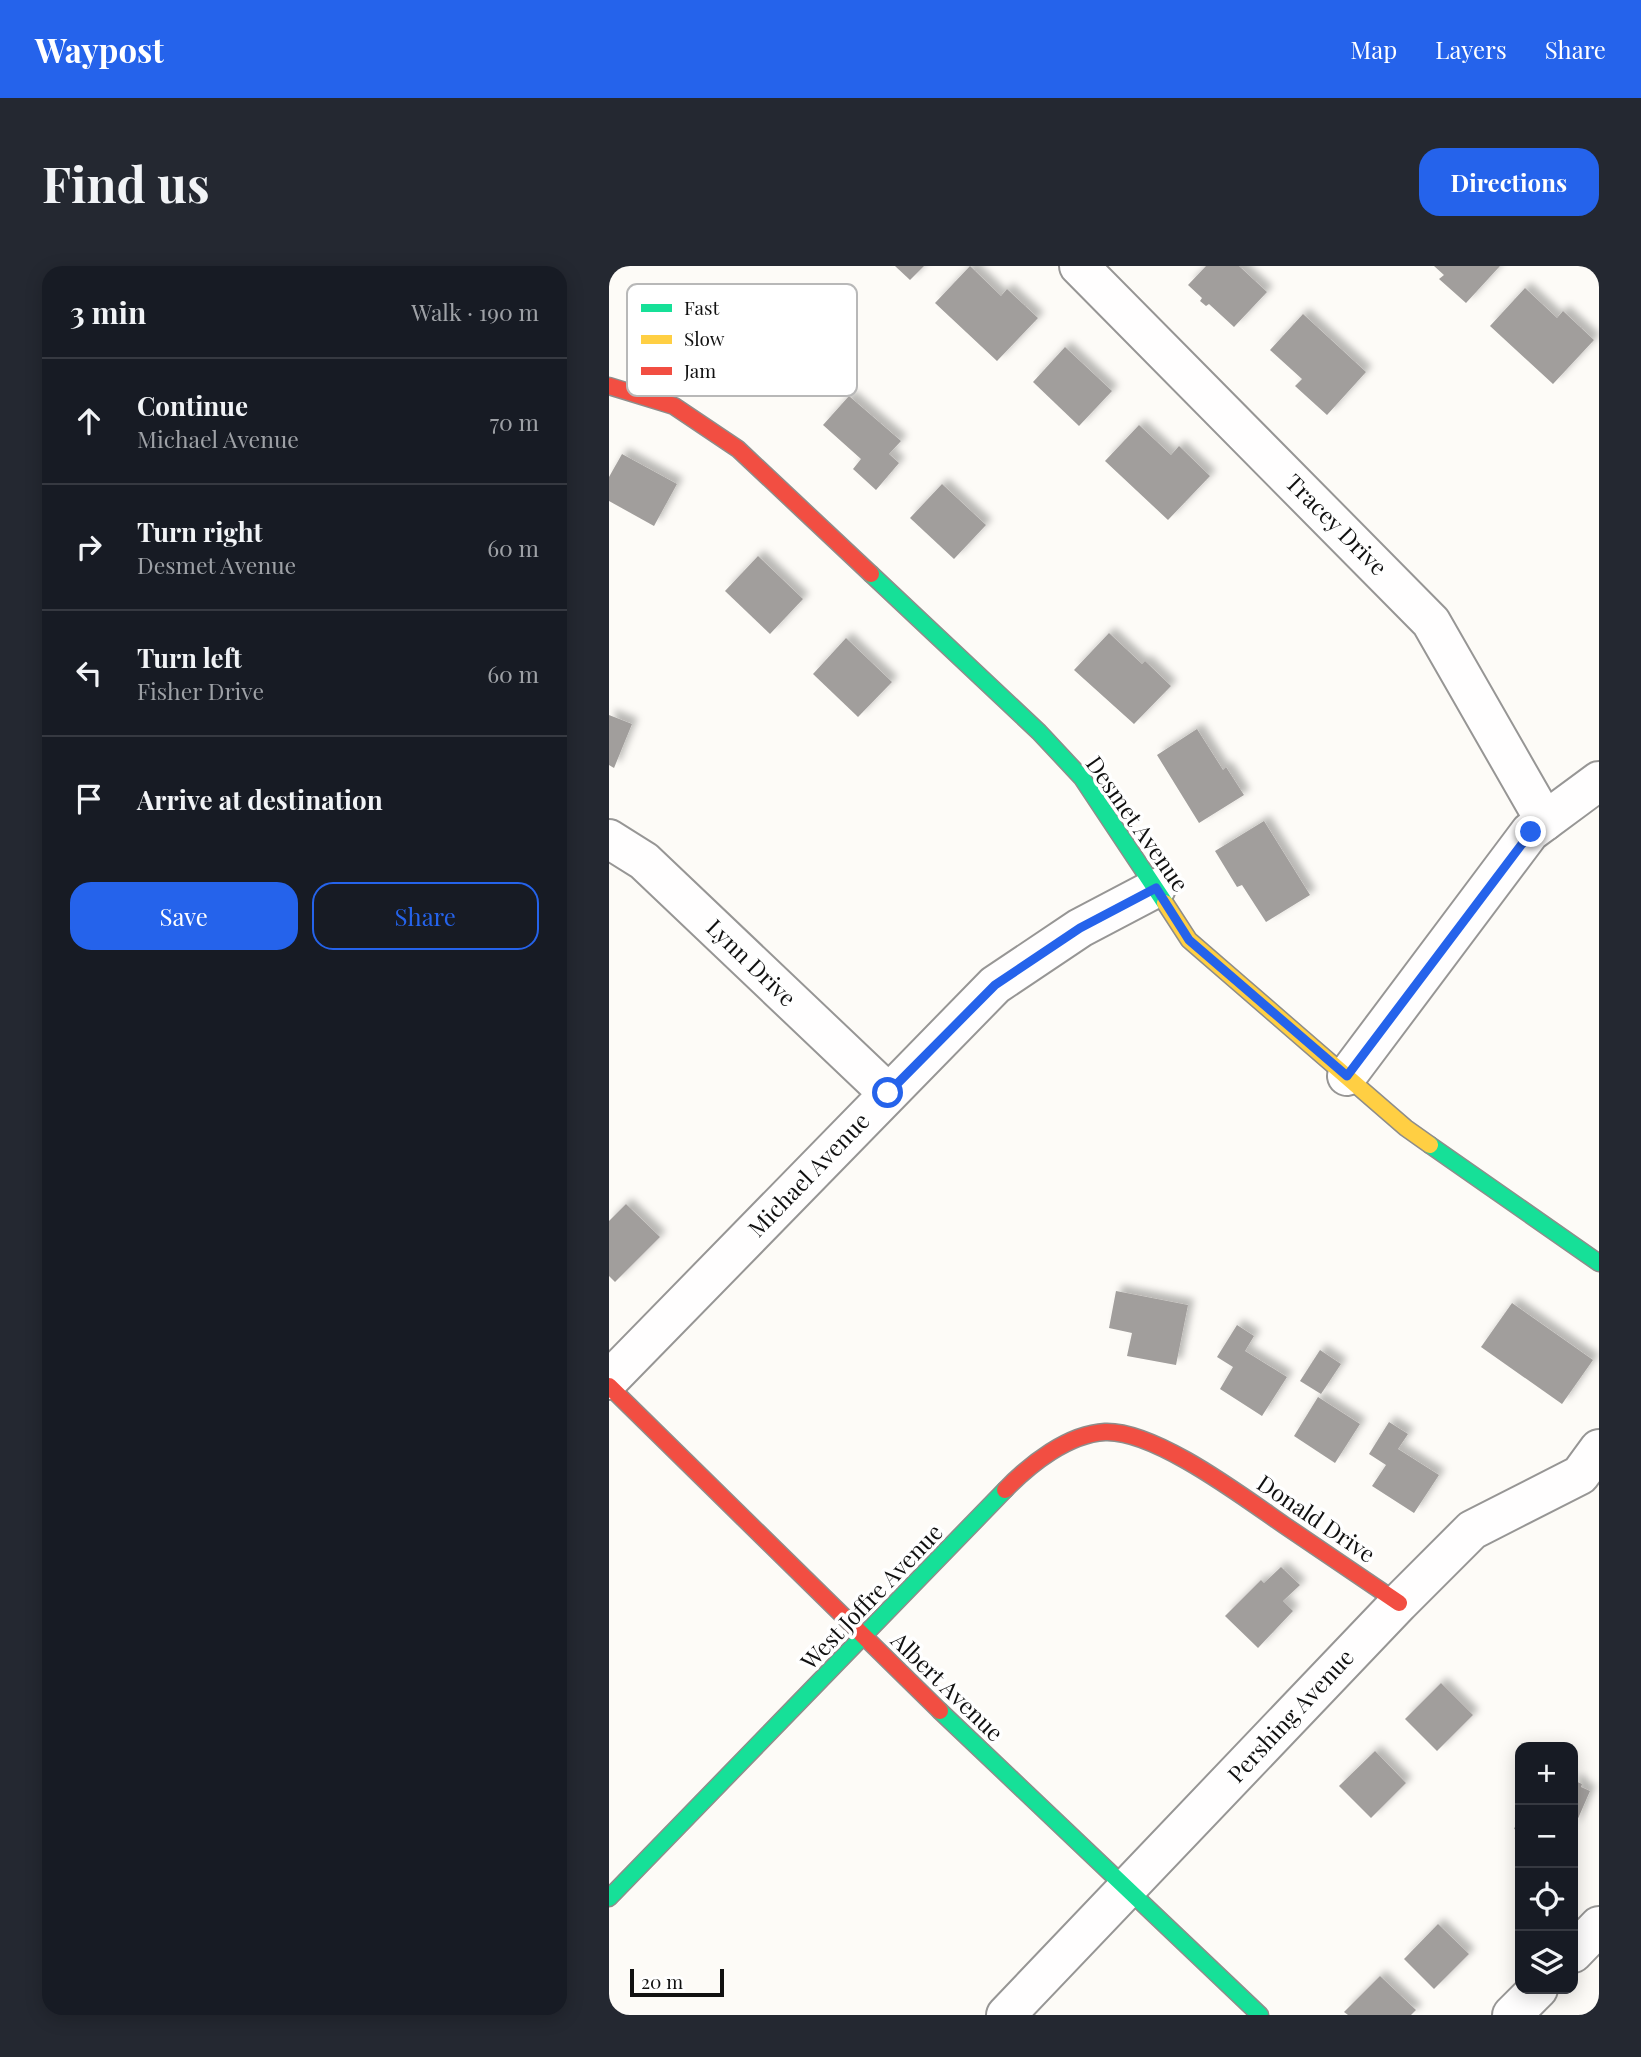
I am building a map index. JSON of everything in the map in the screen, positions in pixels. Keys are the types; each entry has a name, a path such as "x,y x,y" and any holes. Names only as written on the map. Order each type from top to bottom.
{"street":[{"name":"Tracey Drive","path":"1079,266 1431,622 1545,821"},
{"name":"Desmet Avenue","path":"609,386 627,392"},
{"name":"Desmet Avenue","path":"642,396 674,406 737,449 1048,741 1082,778 1189,940 1406,1128 1599,1263"},
{"path":"1347,1076 1531,832 1599,781"},
{"name":"Lynn Drive","path":"609,839 644,861 888,1093"},
{"name":"Michael Avenue","path":"609,1380 995,985 1080,928 1156,888"},
{"name":"Albert Avenue","path":"609,1386 864,1638 1126,1891 1260,2015"},
{"name":"West Joffre Avenue","path":"609,1898 1021,1475 1073,1439 1106,1432 1146,1440 1208,1473"},
{"name":"Pershing Avenue","path":"1006,2015 1472,1530 1580,1475 1599,1449"},
{"name":"Donald Drive","path":"1208,1473 1399,1603"},
{"path":"1578,1948 1599,1926"},
{"path":"1512,2015 1533,1994"}],"building":[{"path":"895,266 924,266 910,280"},
{"path":"970,266 1001,296 1007,289 1038,318 997,361 935,303"},
{"path":"1206,266 1239,266 1267,292 1234,327 1209,304 1206,306 1200,301 1202,298 1188,285"},
{"path":"1434,266 1500,266 1466,303 1439,279 1444,275"},
{"path":"1525,288 1557,318 1563,311 1594,340 1553,384 1490,326"},
{"path":"1303,314 1366,372 1327,415 1295,386 1302,379 1270,350"},
{"path":"1065,347 1112,391 1079,426 1033,382"},
{"path":"849,396 901,441 889,454 899,463 876,490 853,469 861,459 823,425"},
{"path":"1139,425 1171,455 1179,446 1210,476 1168,520 1105,461"},
{"path":"622,454 677,484 654,526 609,501 609,477"},
{"path":"942,484 986,525 954,559 910,518"},
{"path":"758,556 803,599 770,634 725,591"},
{"path":"1109,633 1142,664 1145,661 1171,686 1134,724 1074,670"},
{"path":"846,638 892,682 858,717 813,674"},
{"path":"609,715 632,724 614,768 609,765"},
{"path":"1197,729 1223,770 1226,767 1244,795 1199,823 1157,755"},
{"path":"1264,821 1310,895 1266,922 1242,885 1237,887 1215,851"},
{"path":"626,1204 660,1237 615,1282 609,1276 609,1221"},
{"path":"1116,1291 1188,1305 1176,1365 1127,1356 1132,1333 1109,1328"},
{"path":"1512,1303 1593,1360 1562,1404 1481,1347"},
{"path":"1237,1325 1254,1336 1245,1351 1287,1377 1262,1416 1220,1389 1233,1367 1217,1357"},
{"path":"1320,1350 1341,1364 1321,1394 1300,1381"},
{"path":"1318,1397 1360,1424 1335,1463 1294,1436"},
{"path":"1389,1422 1408,1434 1398,1449 1439,1475 1414,1513 1372,1486 1386,1465 1369,1454"},
{"path":"1281,1567 1300,1585 1283,1601 1293,1611 1258,1648 1225,1616 1261,1580 1264,1583"},
{"path":"1441,1683 1473,1715 1437,1751 1405,1719"},
{"path":"1375,1751 1406,1783 1371,1818 1339,1786"},
{"path":"1578,1782 1590,1791 1578,1819"},
{"path":"1438,1924 1469,1954 1434,1989 1404,1959"},
{"path":"1380,1976 1416,2010 1411,2015 1348,2015 1344,2012"}],"traffic: fast":[{"path":"871,574 1039,732 1082,778 1165,903"},
{"path":"1430,1145 1599,1263"},
{"path":"609,1898 1005,1490"},
{"path":"940,1711 1260,2015"}],"traffic: slow":[{"path":"1165,903 1189,940 1406,1128 1430,1145"}],"traffic: jam":[{"path":"609,386 627,392"},
{"path":"642,396 674,406 738,449 871,574"},
{"path":"609,1386 940,1711"},
{"path":"1005,1490 1026,1470 1064,1444 1091,1434 1125,1434 1173,1453 1197,1467 1399,1603"}],"route":[{"path":"888,1093 995,985 1080,928 1156,888 1189,940 1347,1076 1531,832"}]}
